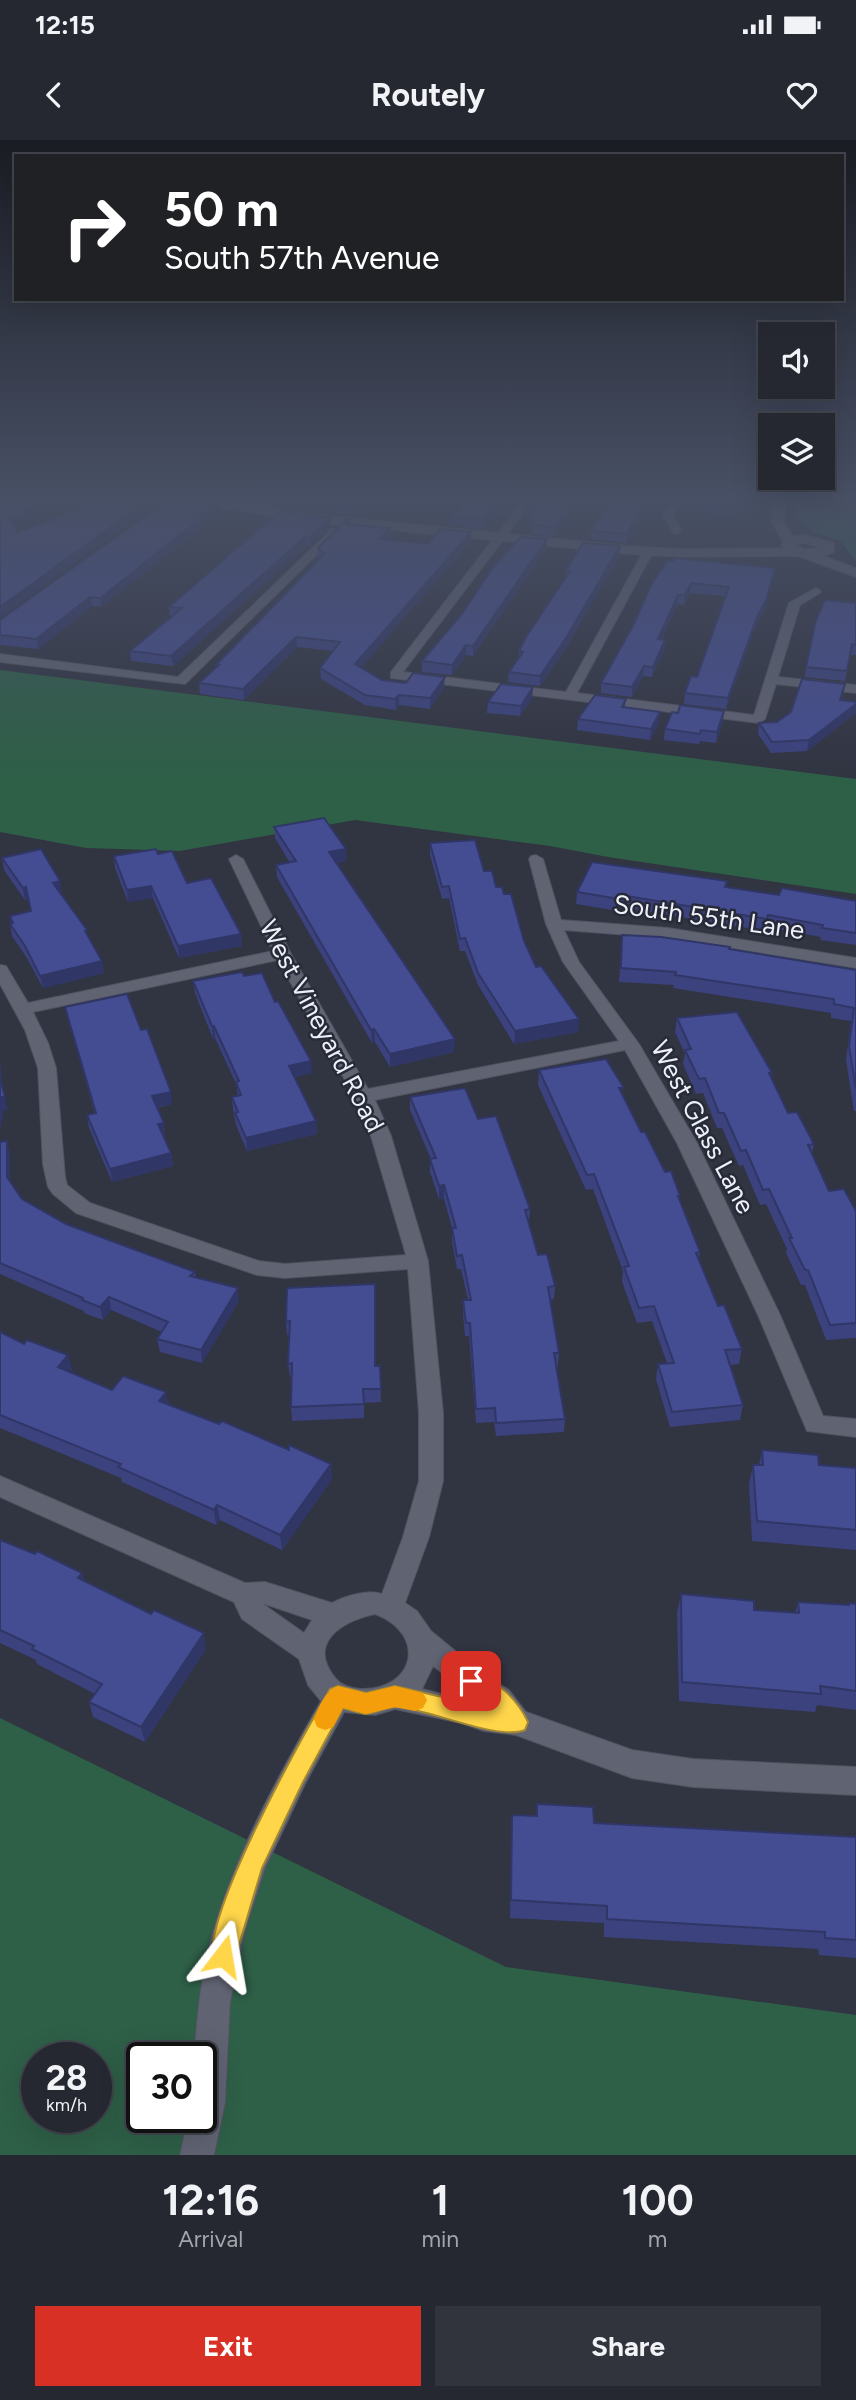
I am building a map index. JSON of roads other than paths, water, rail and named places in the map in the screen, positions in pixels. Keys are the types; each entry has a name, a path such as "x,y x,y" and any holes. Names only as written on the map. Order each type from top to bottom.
{"street":[{"path":"0,658 181,681 276,589"},
{"path":"459,589 395,675 759,719 794,603 816,591"},
{"path":"569,697 628,589"},
{"path":"771,680 856,690"},
{"name":"West Vineyard Road","path":"236,859 283,954 357,1088 364,1096 381,1136 418,1261 430,1413 431,1481 416,1537 390,1607"},
{"name":"West Glass Lane","path":"536,859 554,924 571,962 629,1044 687,1143 769,1315 815,1425 856,1428"},
{"name":"South 55th Lane","path":"554,924 668,933 856,963"},
{"path":"23,1010 283,954"},
{"path":"0,970 23,1010 46,1066 52,1105 54,1172 59,1188 83,1208 257,1268 285,1271 418,1261"},
{"path":"364,1096 629,1044"},
{"path":"0,1486 243,1594 265,1592 332,1615"},
{"path":"243,1594 251,1611 312,1653"},
{"path":"421,1639 423,1655 419,1671 409,1685 395,1696 366,1703 338,1696 318,1678 313,1666 312,1653 318,1632 332,1615 360,1604 390,1607 410,1619 421,1639 471,1681 499,1699 516,1722"},
{"path":"197,2155 208,2103 214,2003 228,1933 251,1864 295,1774 338,1696"},
{"path":"395,1696 461,1710 484,1718 516,1722 632,1764 693,1773 856,1781"}]}
